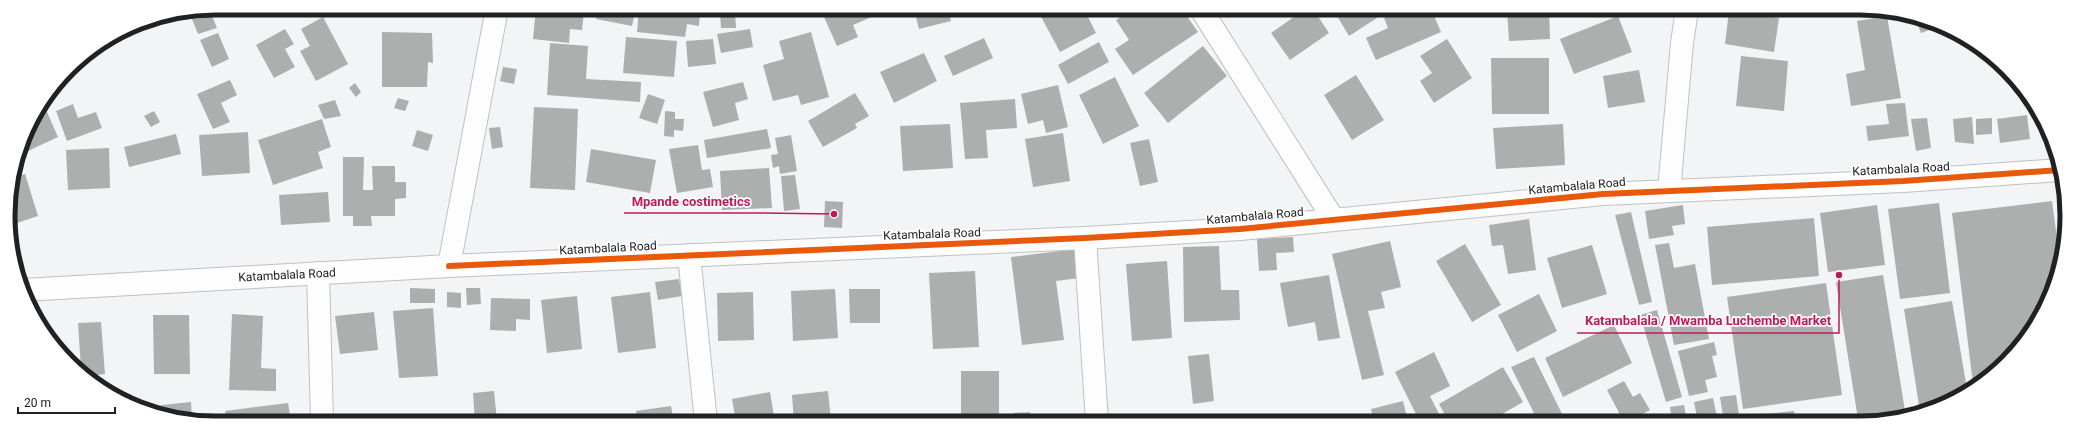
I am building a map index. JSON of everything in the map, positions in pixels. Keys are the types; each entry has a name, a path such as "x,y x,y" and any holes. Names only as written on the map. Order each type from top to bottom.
{"street":[{"path":"449,266 497,15"},
{"path":"1204,15 1334,220"},
{"path":"1669,191 1682,44 1686,15"},
{"name":"Katambalala Road","path":"29,290 449,266 1085,238 1240,229 1603,194 1903,181 2055,170"},
{"path":"1085,238 1097,416"},
{"path":"689,255 705,416"},
{"path":"318,273 322,416"}],"building":[{"path":"214,15 212,16 217,28 198,34 191,17"},
{"path":"535,15 584,15 582,30 570,29 569,43 533,39"},
{"path":"597,15 635,15 632,26 596,19"},
{"path":"638,15 700,15 699,26 687,24 685,37 637,32"},
{"path":"720,15 735,15 736,28 721,28"},
{"path":"828,15 876,15 853,25 858,37 837,46 824,17"},
{"path":"916,15 950,15 951,21 919,29"},
{"path":"1040,15 1087,15 1096,33 1060,52"},
{"path":"1124,15 1186,15 1198,32 1133,75 1115,49 1129,40 1116,20"},
{"path":"1296,15 1317,15 1329,33 1290,60 1271,33"},
{"path":"1337,15 1375,15 1377,18 1349,36"},
{"path":"1391,15 1434,15 1441,32 1376,60 1366,38 1388,28 1384,18"},
{"path":"1507,15 1549,15 1550,39 1509,41"},
{"path":"1729,15 1758,15 1779,18 1774,52 1725,44"},
{"path":"1618,16 1632,52 1574,74 1560,39"},
{"path":"323,17 348,64 316,81 300,51 310,46 301,29"},
{"path":"1887,17 1901,98 1851,106 1846,74 1865,70 1857,21"},
{"path":"1918,24 1932,29 1921,33"},
{"path":"285,29 294,44 285,49 295,67 274,78 256,45"},
{"path":"750,29 753,47 721,53 717,34"},
{"path":"382,32 432,33 433,63 428,62 427,87 382,87"},
{"path":"811,32 829,97 801,105 798,95 773,101 763,65 784,59 779,41"},
{"path":"218,33 229,59 212,67 200,40"},
{"path":"626,37 677,41 674,77 623,73"},
{"path":"984,38 993,58 953,76 944,56"},
{"path":"713,39 716,64 688,67 686,41"},
{"path":"1447,39 1472,78 1434,103 1420,81 1432,73 1420,56"},
{"path":"1099,42 1109,62 1068,84 1058,65"},
{"path":"550,43 588,46 586,79 641,82 640,102 547,95"},
{"path":"1203,46 1227,76 1168,123 1144,93"},
{"path":"924,53 937,81 894,103 880,72"},
{"path":"1741,56 1788,61 1784,111 1736,106"},
{"path":"1491,58 1549,58 1549,114 1492,114"},
{"path":"503,67 517,69 514,84 500,81"},
{"path":"1639,70 1645,102 1608,108 1603,76"},
{"path":"1356,75 1384,120 1352,140 1324,95"},
{"path":"1115,77 1139,126 1103,144 1079,95"},
{"path":"230,80 237,95 221,103 230,122 213,129 197,94"},
{"path":"743,82 748,99 735,103 739,120 713,127 703,92"},
{"path":"355,83 361,92 356,97 349,88"},
{"path":"1058,85 1068,127 1046,133 1043,120 1028,124 1021,94"},
{"path":"855,93 869,116 855,124 857,128 823,147 808,121"},
{"path":"648,94 665,100 657,124 639,118"},
{"path":"398,98 409,101 405,111 394,108"},
{"path":"1015,99 1017,128 986,130 988,158 965,159 960,103"},
{"path":"335,100 341,116 324,119 318,105"},
{"path":"1905,103 1909,136 1868,141 1866,126 1889,124 1886,104"},
{"path":"73,104 78,118 96,112 102,128 67,141 56,111"},
{"path":"534,107 578,109 575,190 530,188"},
{"path":"46,109 58,137 28,151 27,148 30,139"},
{"path":"154,111 160,122 151,127 144,116"},
{"path":"665,111 675,112 675,119 684,119 683,131 674,130 674,137 664,136"},
{"path":"2027,115 2030,139 2000,143 1997,119"},
{"path":"1972,117 1974,144 1955,142 1953,119"},
{"path":"1927,118 1931,148 1916,151 1911,119"},
{"path":"1992,118 1992,134 1976,135 1976,119"},
{"path":"322,119 331,147 318,152 323,168 273,185 258,140"},
{"path":"950,124 953,168 903,171 900,126"},
{"path":"1563,124 1565,165 1496,169 1493,128"},
{"path":"500,127 503,147 492,149 489,128"},
{"path":"767,129 771,148 707,158 704,140"},
{"path":"417,130 433,135 428,151 412,146"},
{"path":"248,132 250,173 202,176 199,135"},
{"path":"1063,133 1070,181 1033,187 1025,139"},
{"path":"176,134 181,154 129,167 124,147"},
{"path":"791,135 797,171 780,174 779,166 773,168 771,155 778,154 775,138"},
{"path":"1149,139 1158,182 1140,186 1130,143"},
{"path":"698,145 702,170 710,169 713,187 677,193 669,149"},
{"path":"109,148 110,188 68,190 66,150"},
{"path":"591,149 656,160 650,193 586,182"},
{"path":"343,157 364,157 363,190 373,190 372,166 395,166 395,182 406,182 406,198 395,199 395,216 371,216 372,226 353,226 353,216 343,216"},
{"path":"769,168 772,208 722,210 720,171"},
{"path":"25,174 38,216 15,224 15,202 19,176"},
{"path":"795,175 800,209 784,211 781,176"},
{"path":"328,192 330,222 281,225 279,195"},
{"path":"825,201 843,202 842,228 824,227"},
{"path":"2052,201 2058,244 2053,267 2045,292 2033,316 2019,338 2010,348 1982,375 1973,381 1952,213"},
{"path":"1939,203 1950,293 1900,299 1888,209"},
{"path":"1683,205 1685,224 1672,226 1674,235 1649,239 1645,211"},
{"path":"1877,205 1885,265 1828,272 1820,213"},
{"path":"1631,212 1652,302 1639,305 1615,215"},
{"path":"1814,218 1819,276 1712,285 1707,227"},
{"path":"1529,219 1536,270 1508,274 1503,245 1492,246 1489,225"},
{"path":"1293,237 1294,252 1276,253 1277,270 1259,271 1257,239"},
{"path":"1390,241 1401,287 1381,292 1385,308 1368,311 1384,375 1362,380 1332,254"},
{"path":"1669,243 1674,268 1695,264 1709,339 1674,345 1655,245"},
{"path":"1465,244 1501,305 1472,322 1436,261"},
{"path":"1592,245 1607,294 1562,308 1547,258"},
{"path":"1219,246 1221,290 1239,290 1240,320 1184,322 1183,247"},
{"path":"1076,249 1080,278 1056,281 1064,340 1022,345 1011,257"},
{"path":"1167,261 1172,338 1132,341 1126,264"},
{"path":"975,271 979,347 933,349 929,273"},
{"path":"1329,275 1340,338 1318,341 1315,322 1288,327 1280,283"},
{"path":"1883,275 1905,411 1873,416 1858,416 1836,282"},
{"path":"679,279 682,296 658,300 655,282"},
{"path":"1826,283 1842,395 1743,409 1727,297"},
{"path":"410,288 435,289 435,303 410,303"},
{"path":"466,288 480,288 481,304 467,305"},
{"path":"835,289 838,338 793,341 791,291"},
{"path":"849,289 880,289 880,323 850,323"},
{"path":"447,292 461,293 461,308 447,307"},
{"path":"650,292 656,348 618,353 611,297"},
{"path":"753,292 754,340 718,341 717,293"},
{"path":"1539,294 1557,331 1517,352 1498,315"},
{"path":"577,296 582,349 547,353 541,300"},
{"path":"491,298 530,299 530,320 516,319 516,331 490,330"},
{"path":"1952,301 1966,385 1936,401 1919,406 1904,309"},
{"path":"433,308 438,376 399,378 393,311"},
{"path":"1657,310 1682,397 1666,402 1640,315"},
{"path":"374,312 378,350 340,354 335,316"},
{"path":"232,314 263,316 261,368 276,369 276,391 229,390"},
{"path":"153,315 189,315 190,374 154,374"},
{"path":"101,322 105,374 94,375 81,364 78,323"},
{"path":"1614,325 1632,363 1563,397 1545,358"},
{"path":"1714,342 1717,355 1712,356 1717,377 1705,380 1708,392 1689,396 1678,351"},
{"path":"1434,352 1450,386 1430,396 1440,416 1417,416 1395,372"},
{"path":"1209,354 1214,401 1193,404 1188,356"},
{"path":"1534,357 1563,416 1528,416 1534,413 1511,367"},
{"path":"1503,367 1523,402 1498,416 1446,416 1439,404"},
{"path":"961,371 999,371 999,416 961,416"},
{"path":"1624,381 1633,397 1640,393 1650,410 1638,416 1621,416 1607,390"},
{"path":"494,391 496,416 475,416 473,393"},
{"path":"828,391 830,416 794,416 792,395"},
{"path":"770,392 774,416 735,416 732,399"},
{"path":"1736,395 1739,416 1723,416 1720,397"},
{"path":"1713,398 1717,416 1697,416 1694,402"},
{"path":"1403,401 1407,416 1373,416 1371,409"},
{"path":"191,402 192,414 176,412 154,406"},
{"path":"288,403 290,416 226,416 225,411"},
{"path":"1684,405 1686,416 1671,416 1670,407"},
{"path":"671,406 673,416 637,416 636,411"},
{"path":"1794,411 1794,416 1764,416 1764,414"},
{"path":"1030,412 1030,416 1013,416 1013,413"}],"cycle path":[{"path":"449,266 1085,238 1240,229 1603,194 1903,181 2055,170"}],"place":[{"name":"Mpande costimetics","path":"834,214"},
{"name":"Katambalala / Mwamba Luchembe Market","path":"1839,275"}]}
